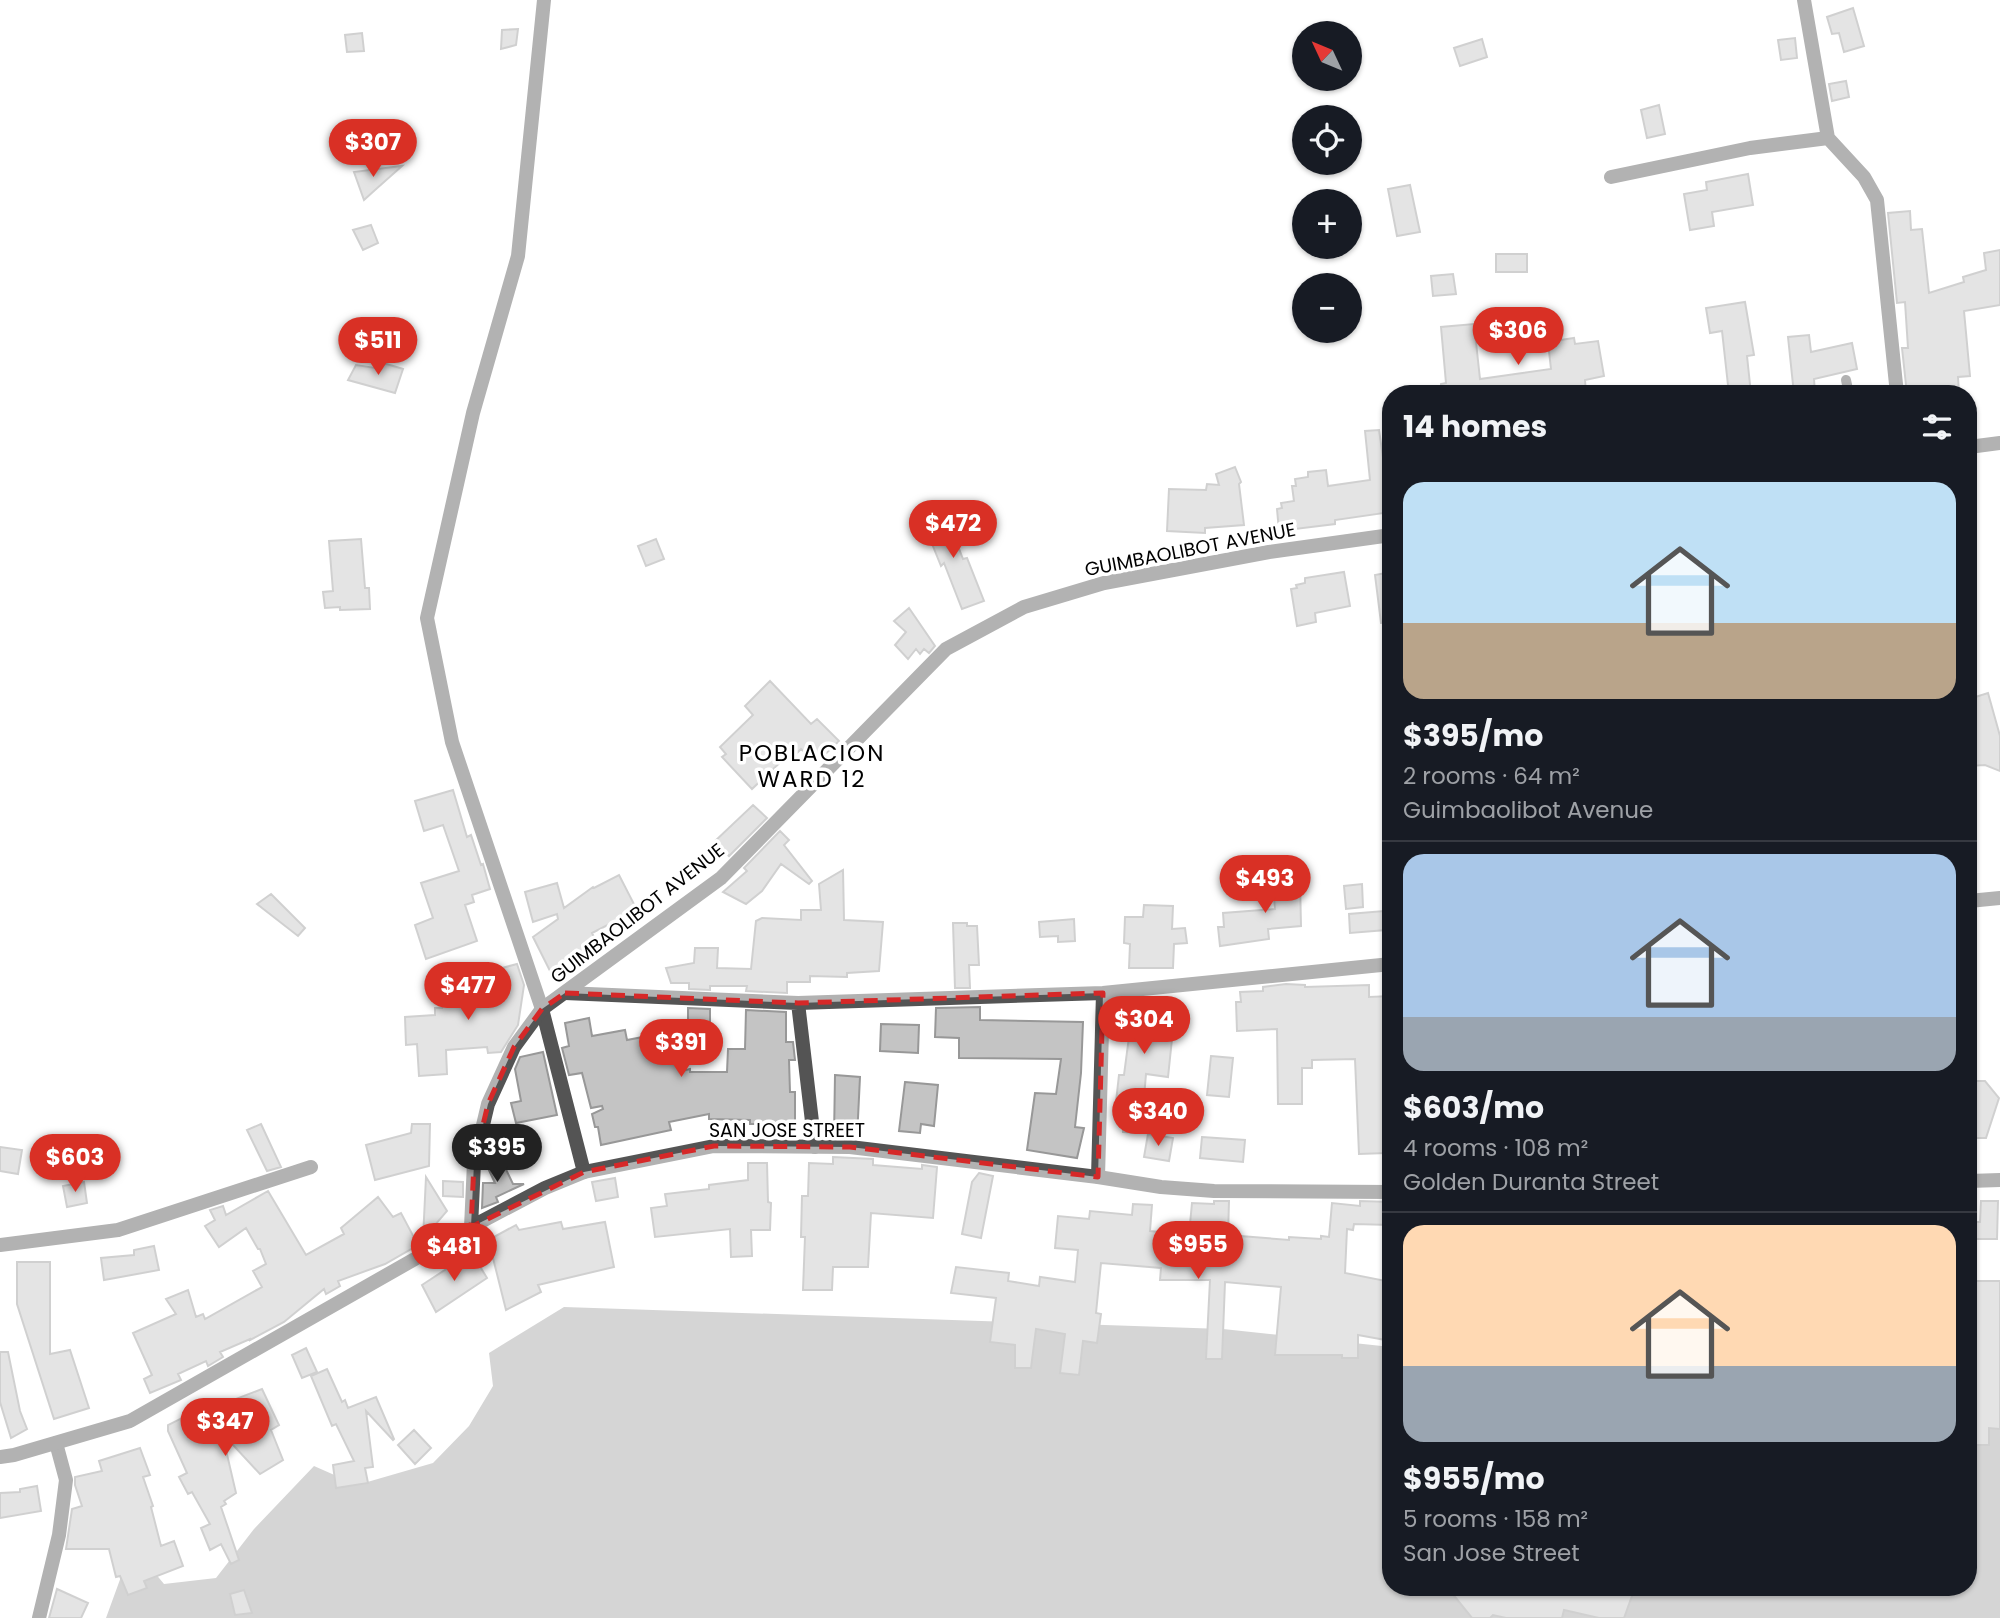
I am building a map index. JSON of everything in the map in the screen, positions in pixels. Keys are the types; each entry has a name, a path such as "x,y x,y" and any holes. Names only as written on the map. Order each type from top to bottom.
{"street":[{"path":"544,0 518,256 473,413 427,618 452,742 542,1009 584,1172"},
{"path":"1804,0 1828,138 1864,177 1877,200 1896,385"},
{"path":"1611,177 1750,148 1828,138"},
{"path":"1977,446 2000,443"},
{"name":"GUIMBAOLIBOT AVENUE","path":"471,1227 474,1163 488,1104 514,1047 542,1009 721,878 946,649 1024,607 1104,583 1269,552 1382,536"},
{"path":"1977,900 2000,898"},
{"path":"565,993 797,1003 1102,993 1382,965"},
{"path":"1098,1177 1102,993"},
{"path":"797,1003 814,1147"},
{"name":"SAN JOSE STREET","path":"0,1457 130,1421 471,1227 545,1188 584,1172 714,1146 850,1147 1161,1187 1214,1191 1382,1192"},
{"path":"0,1245 118,1230 311,1167"},
{"path":"1977,1181 2000,1180"},
{"path":"40,1618 59,1535 66,1480 56,1443"}],"lane":[{"path":"1846,380 1847,385"}],"highlighted area":[{"path":"565,993 798,1003 1103,993 1098,1177 850,1147 714,1146 584,1172 471,1227 474,1163 488,1104 514,1047 542,1009"}],"shaded area":[{"path":"564,1307 1223,1329 1382,1346 1382,1596 1977,1596 1977,1371 2000,1365 2000,1618 106,1618 122,1574 145,1561 164,1584 216,1578 254,1529 314,1466 357,1485 433,1463 469,1426 493,1386 489,1353"}],"building":[{"path":"1853,8 1864,46 1844,52 1839,33 1832,34 1827,17"},
{"path":"518,29 516,45 501,49 502,30"},
{"path":"362,33 364,51 347,52 345,35"},
{"path":"1795,38 1797,58 1781,60 1778,40"},
{"path":"1482,39 1487,57 1460,66 1454,48"},
{"path":"1846,81 1849,97 1832,101 1829,84"},
{"path":"1659,105 1665,134 1647,138 1641,110"},
{"path":"402,166 375,190 364,200 354,172"},
{"path":"1748,174 1753,205 1712,212 1714,226 1690,230 1684,194 1707,190 1706,182"},
{"path":"1410,185 1420,232 1397,236 1388,189"},
{"path":"1910,211 1911,230 1922,229 1929,293 1964,282 1963,277 1986,270 1984,253 2000,250 2000,305 1964,311 1970,376 1958,377 1958,385 1906,385 1902,348 1908,348 1905,302 1897,303 1888,213"},
{"path":"371,225 378,243 363,250 353,230"},
{"path":"1496,254 1527,254 1527,272 1496,272"},
{"path":"1453,274 1456,294 1433,296 1431,276"},
{"path":"1745,302 1754,355 1747,356 1750,385 1728,385 1722,331 1710,333 1706,308"},
{"path":"1474,324 1480,379 1551,369 1548,342 1574,338 1575,344 1598,341 1604,376 1585,380 1585,385 1441,385 1446,383 1441,327"},
{"path":"1809,335 1811,352 1852,343 1857,369 1814,379 1814,385 1793,385 1788,337"},
{"path":"383,363 403,369 395,393 348,380 356,365 381,369"},
{"path":"1379,430 1382,451 1382,513 1335,520 1335,524 1279,531 1277,509 1282,508 1281,503 1294,501 1292,486 1296,486 1295,479 1308,477 1308,472 1326,470 1328,486 1370,480 1365,431"},
{"path":"1235,467 1241,482 1239,484 1244,525 1205,528 1205,533 1167,531 1169,489 1206,490 1207,484 1219,485 1216,474"},
{"path":"944,510 963,559 967,558 984,601 962,609 944,563 941,566 922,519"},
{"path":"361,539 365,588 369,588 370,609 325,608 323,592 333,591 329,541"},
{"path":"656,539 664,559 646,566 638,546"},
{"path":"1344,572 1350,606 1315,613 1316,622 1297,626 1291,589 1305,583 1305,578"},
{"path":"1382,574 1382,623 1381,623 1375,575"},
{"path":"909,608 935,646 929,653 924,649 920,654 916,649 908,659 895,645 906,632 894,621"},
{"path":"770,681 811,724 817,719 839,741 816,763 801,749 790,760 787,756 752,789 722,757 726,754 720,747 753,715 745,706"},
{"path":"1988,693 2000,736 2000,771 1985,765 1977,766 1977,696"},
{"path":"453,790 467,837 471,835 490,889 472,895 474,902 465,905 477,941 426,959 415,925 433,918 421,883 459,871 443,825 424,831 415,801"},
{"path":"753,805 767,818 729,856 714,842"},
{"path":"780,831 789,840 784,845 812,881 809,884 781,864 762,891 746,904 723,892 747,871 744,868"},
{"path":"843,870 844,920 883,922 879,971 847,973 847,977 810,976 810,982 787,982 787,993 746,991 747,986 689,989 689,983 671,983 666,968 694,963 695,948 718,948 717,968 751,969 756,921 762,918 801,920 801,910 821,910 819,884"},
{"path":"1290,872 1291,883 1300,882 1301,926 1268,929 1269,939 1220,946 1218,927 1224,927 1223,913 1275,909 1272,874"},
{"path":"619,875 637,910 592,933 599,948 551,973 533,937 558,919 557,914 533,922 525,892 557,883 564,908 593,887"},
{"path":"1362,884 1363,907 1346,909 1344,886"},
{"path":"271,894 305,928 298,936 257,904"},
{"path":"1144,905 1173,906 1172,929 1185,928 1187,943 1174,944 1173,968 1129,968 1130,944 1124,943 1125,917 1143,917"},
{"path":"1382,911 1382,930 1350,933 1349,914"},
{"path":"1074,919 1075,941 1058,942 1058,936 1040,937 1039,922"},
{"path":"953,923 977,926 979,965 969,965 970,988 955,988"},
{"path":"517,964 524,985 518,1025 501,1052 488,1053 487,1047 446,1050 447,1074 419,1076 417,1044 406,1045 405,1017 435,1015 435,1008 442,1008 442,992 500,989 487,972"},
{"path":"1286,984 1305,987 1369,985 1369,997 1382,996 1382,1153 1359,1154 1355,1059 1312,1060 1312,1068 1302,1068 1302,1104 1278,1104 1277,1029 1237,1031 1236,1002 1241,1002 1240,992 1263,991 1263,987"},
{"path":"1123,1001 1168,1003 1168,1010 1176,1010 1176,1039 1172,1039 1168,1077 1146,1074 1143,1109 1146,1109 1145,1133 1123,1132 1124,1103 1116,1102 1119,1075 1124,1075 1129,1037 1122,1037"},
{"path":"980,1007 980,1020 1083,1022 1075,1127 1084,1128 1077,1158 1027,1150 1035,1093 1056,1094 1061,1059 959,1058 959,1038 935,1037 936,1008"},
{"path":"688,1008 710,1009 710,1031 688,1031"},
{"path":"746,1010 786,1012 786,1042 793,1042 795,1060 789,1060 790,1092 795,1092 795,1124 750,1124 750,1120 709,1119 709,1114 669,1122 671,1130 601,1145 598,1127 595,1127 592,1114 603,1109 602,1106 591,1108 582,1073 569,1075 562,1048 569,1046 565,1023 589,1018 592,1036 625,1030 627,1040 679,1030 686,1070 727,1072 728,1049 745,1049"},
{"path":"881,1024 919,1025 918,1053 880,1051"},
{"path":"543,1052 557,1115 516,1123 511,1103 521,1101 515,1069 520,1057"},
{"path":"1211,1056 1233,1058 1229,1097 1207,1095"},
{"path":"835,1075 860,1077 857,1138 834,1137"},
{"path":"1977,1081 1985,1081 1999,1098 1986,1138 1977,1138"},
{"path":"905,1082 938,1085 934,1126 921,1124 920,1133 899,1131"},
{"path":"261,1124 281,1167 267,1171 247,1130"},
{"path":"412,1124 430,1124 429,1166 375,1180 366,1145 411,1133"},
{"path":"1148,1134 1173,1138 1169,1161 1144,1157"},
{"path":"1202,1137 1245,1140 1243,1162 1200,1158"},
{"path":"0,1147 22,1150 18,1174 0,1171"},
{"path":"833,1157 873,1159 873,1165 922,1169 922,1165 937,1167 933,1218 871,1213 868,1267 833,1267 832,1290 803,1290 805,1237 801,1237 802,1196 808,1196 809,1163 833,1164"},
{"path":"501,1159 513,1184 524,1184 496,1197 498,1202 482,1208 483,1183 495,1183 487,1166"},
{"path":"748,1163 767,1163 768,1202 771,1203 770,1230 751,1230 752,1256 731,1257 730,1229 655,1237 651,1208 667,1206 665,1194 709,1189 709,1185 748,1180"},
{"path":"979,1173 993,1176 981,1238 962,1234 972,1182"},
{"path":"426,1177 447,1211 423,1239"},
{"path":"615,1178 618,1197 596,1201 592,1182"},
{"path":"443,1181 463,1182 463,1197 443,1196"},
{"path":"84,1182 87,1203 67,1207 63,1186"},
{"path":"268,1191 306,1255 344,1234 341,1228 378,1197 393,1217 401,1213 418,1245 385,1264 338,1281 340,1286 326,1294 324,1289 284,1322 220,1352 223,1357 208,1366 206,1361 178,1374 181,1380 150,1393 144,1379 152,1375 133,1333 176,1314 166,1299 188,1290 196,1317 203,1314 205,1319 262,1287 253,1271 266,1264 246,1228 219,1247 205,1226 215,1220 210,1210 223,1206 226,1215"},
{"path":"1214,1201 1229,1201 1228,1235 1289,1240 1289,1237 1329,1237 1332,1203 1360,1206 1360,1201 1382,1202 1382,1225 1354,1224 1353,1230 1347,1229 1345,1273 1382,1280 1382,1339 1358,1335 1358,1358 1342,1358 1342,1355 1275,1355 1281,1287 1225,1282 1222,1359 1206,1359 1210,1280 1160,1280 1161,1268 1101,1263 1096,1313 1101,1314 1097,1343 1083,1341 1079,1375 1060,1373 1065,1334 1036,1329 1031,1368 1015,1368 1015,1345 990,1342 996,1298 951,1293 956,1267 1009,1273 1008,1281 1039,1286 1040,1277 1075,1282 1078,1250 1055,1248 1058,1216 1089,1219 1090,1211 1132,1215 1133,1204 1152,1205 1150,1231 1189,1235 1192,1203 1214,1204"},
{"path":"1981,1201 1998,1201 1997,1239 1977,1239 1977,1222 1980,1222"},
{"path":"561,1222 563,1229 605,1222 614,1267 538,1285 541,1292 506,1310 490,1246 494,1244 492,1238 516,1225 519,1230"},
{"path":"154,1246 159,1270 104,1280 101,1258 134,1255 134,1250"},
{"path":"473,1255 487,1278 436,1312 422,1285"},
{"path":"17,1262 50,1262 50,1354 70,1350 89,1408 54,1419 17,1304"},
{"path":"1977,1281 2000,1281 2000,1429 1989,1428 1989,1445 1977,1445"},
{"path":"306,1348 317,1372 302,1378 292,1355"},
{"path":"0,1352 8,1352 20,1411 27,1429 11,1438 0,1402"},
{"path":"327,1369 342,1402 345,1400 348,1408 376,1397 394,1439 366,1411 373,1467 365,1468 368,1483 336,1488 333,1465 354,1461 336,1424 332,1426 311,1376"},
{"path":"262,1389 279,1425 271,1430 283,1460 260,1474 222,1433 236,1493 224,1501 226,1504 221,1507 239,1560 231,1564 221,1544 210,1550 201,1528 210,1524 192,1492 188,1494 179,1477 187,1473 168,1431 168,1425 182,1418 188,1432 220,1421 215,1407"},
{"path":"414,1430 431,1448 415,1464 398,1445"},
{"path":"140,1448 150,1475 143,1477 153,1506 151,1507 161,1546 174,1541 183,1566 144,1581 147,1588 128,1595 120,1576 116,1577 109,1549 66,1549 72,1509 82,1506 75,1477 102,1471 99,1461"},
{"path":"37,1486 41,1511 0,1518 0,1493 20,1492 20,1489"},
{"path":"57,1589 88,1603 81,1618 49,1618"},
{"path":"244,1590 252,1613 235,1615 230,1594"},
{"path":"1454,1596 1632,1596 1624,1618 1599,1618 1564,1610 1562,1618 1506,1618 1493,1615 1490,1618 1472,1618"}],"district":[{"name":"POBLACION WARD 12","path":"812,766"}]}
